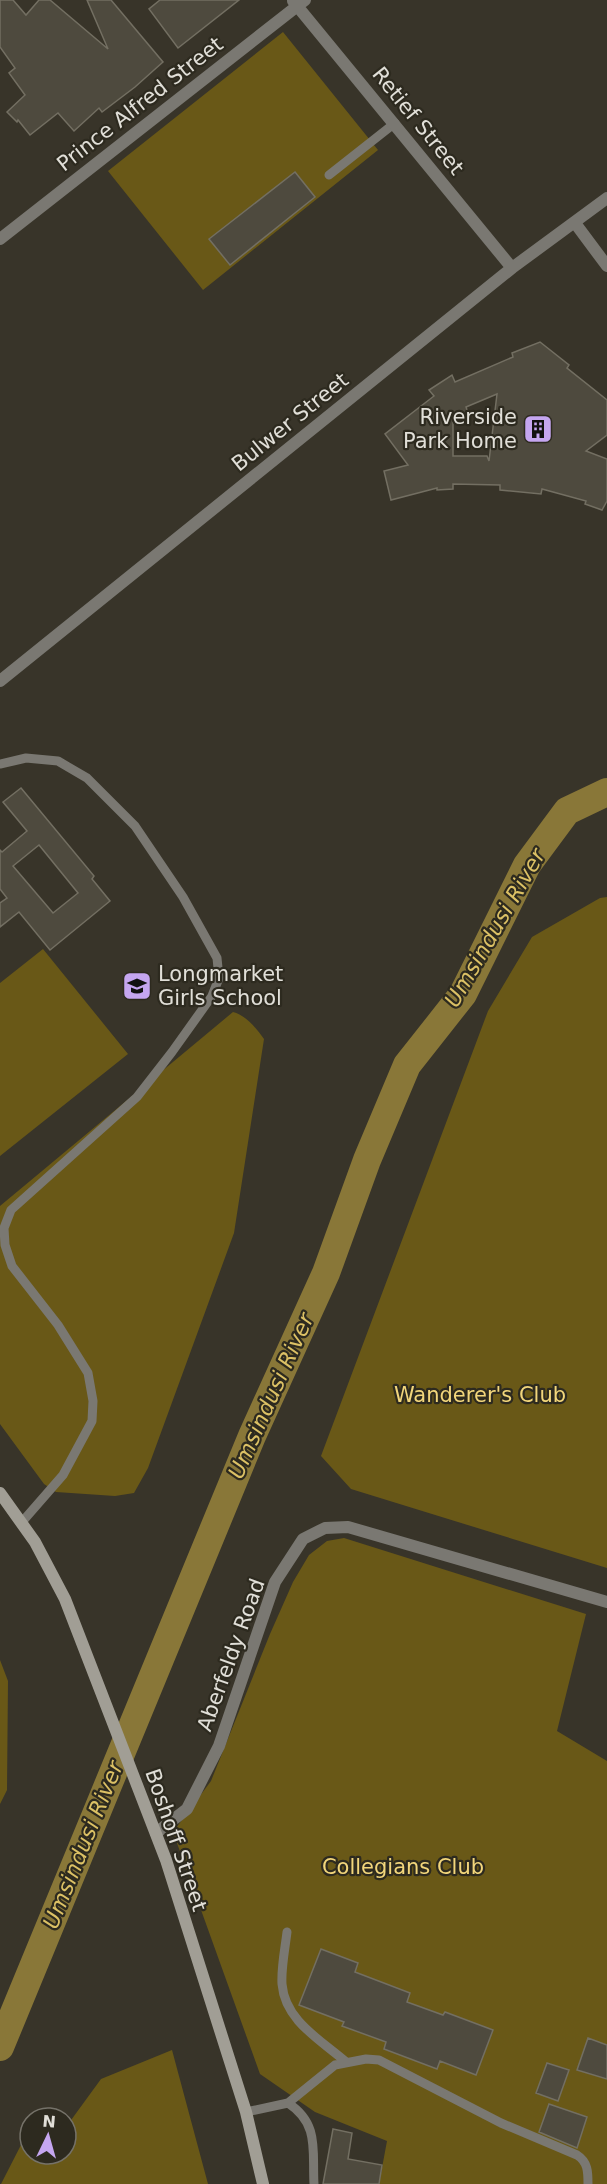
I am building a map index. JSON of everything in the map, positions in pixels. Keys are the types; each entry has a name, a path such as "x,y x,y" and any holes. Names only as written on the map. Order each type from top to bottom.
{"main road":[{"name":"Boshoff Street","path":"0,1493 35,1542 64,1599 156,1833 246,2112 263,2184"}],"street":[{"name":"Retief Street","path":"298,2 512,268"},
{"name":"Prince Alfred Street","path":"0,239 298,2"},
{"name":"Bulwer Street","path":"0,681 512,268 607,198"},
{"path":"575,223 607,266"},
{"name":"Aberfeldy Road","path":"156,1833 187,1809 219,1746 275,1582 303,1539 325,1528 348,1527 607,1602"}],"lane":[{"path":"328,175 395,123"},
{"path":"0,764 26,758 58,761 87,778 135,826 183,897 217,958 219,978 212,996 137,1097 11,1210 4,1228 4,1245 12,1266 58,1325 88,1373 93,1401 92,1422 63,1475 22,1522"},
{"path":"286,1932 282,1985 288,2005 297,2022 346,2062"},
{"path":"246,2112 288,2103 335,2065 366,2059 379,2061 501,2123 584,2160 587,2167 588,2184"},
{"path":"288,2103 299,2110 309,2125 313,2139 314,2184"}],"green space":[{"path":"283,32 378,150 203,290 108,171"},
{"name":"Wanderer's Club","path":"607,897 607,1568 351,1489 321,1456 488,1011 532,937 600,898"},
{"path":"43,949 128,1054 0,1156 0,983"},
{"path":"233,1012 247,1019 264,1039 234,1233 148,1468 134,1493 115,1496 56,1492 44,1484 0,1424 0,1206"},
{"name":"Collegians Club","path":"344,1538 586,1614 557,1731 607,1761 607,2184 379,2184 387,2141 315,2112 260,2074 173,1832 211,1781 293,1582 309,1555 327,1541"},
{"path":"0,1660 8,1681 7,1790 0,1804"},
{"path":"172,2050 208,2184 1,2184 18,2151 18,2166 78,2166 78,2111 101,2079"}],"building":[{"path":"0,0 13,0 26,15 39,0 50,0 108,49 87,0 111,0 163,62 102,112 99,108 74,131 58,113 30,135 18,120 17,122 7,112 25,95 9,73 15,68 0,47"},
{"path":"160,0 239,0 178,48 149,9"},
{"path":"295,172 315,197 230,265 209,239"},
{"name":"Riverside Park Home","path":"540,342 569,365 567,368 607,400 607,435 586,451 607,459 607,501 602,510 585,504 586,501 542,489 541,494 500,490 500,485 453,484 453,489 437,490 437,488 391,500 384,471 408,465 385,434 434,396 429,390 452,375 455,382 513,357 512,353","holes":["497,394 489,461 487,456 453,456 453,422 468,413 466,407"]},
{"path":"21,788 94,876 92,879 110,901 50,950 19,912 0,927 0,903 7,898 0,889 0,850 2,852 27,831 3,802","holes":["39,845 78,893 53,913 13,866"]},
{"path":"321,1949 358,1963 355,1972 410,1993 407,2002 443,2015 445,2012 493,2030 476,2075 440,2061 437,2069 384,2049 386,2042 342,2026 344,2022 299,2005"},
{"path":"588,2038 607,2045 607,2079 577,2070"},
{"path":"547,2063 569,2070 558,2101 536,2093"},
{"path":"549,2104 587,2117 577,2148 539,2132"},
{"path":"333,2129 352,2133 348,2159 382,2165 379,2184 323,2184"}],"waterway":[{"name":"Umsindusi River","path":"0,2047 252,1436 326,1273 367,1160 407,1065 463,994 527,865 567,811 607,792"}],"place":[{"name":"Riverside Park Home","path":"538,429"},
{"name":"Longmarket Girls School","path":"137,986"}]}
